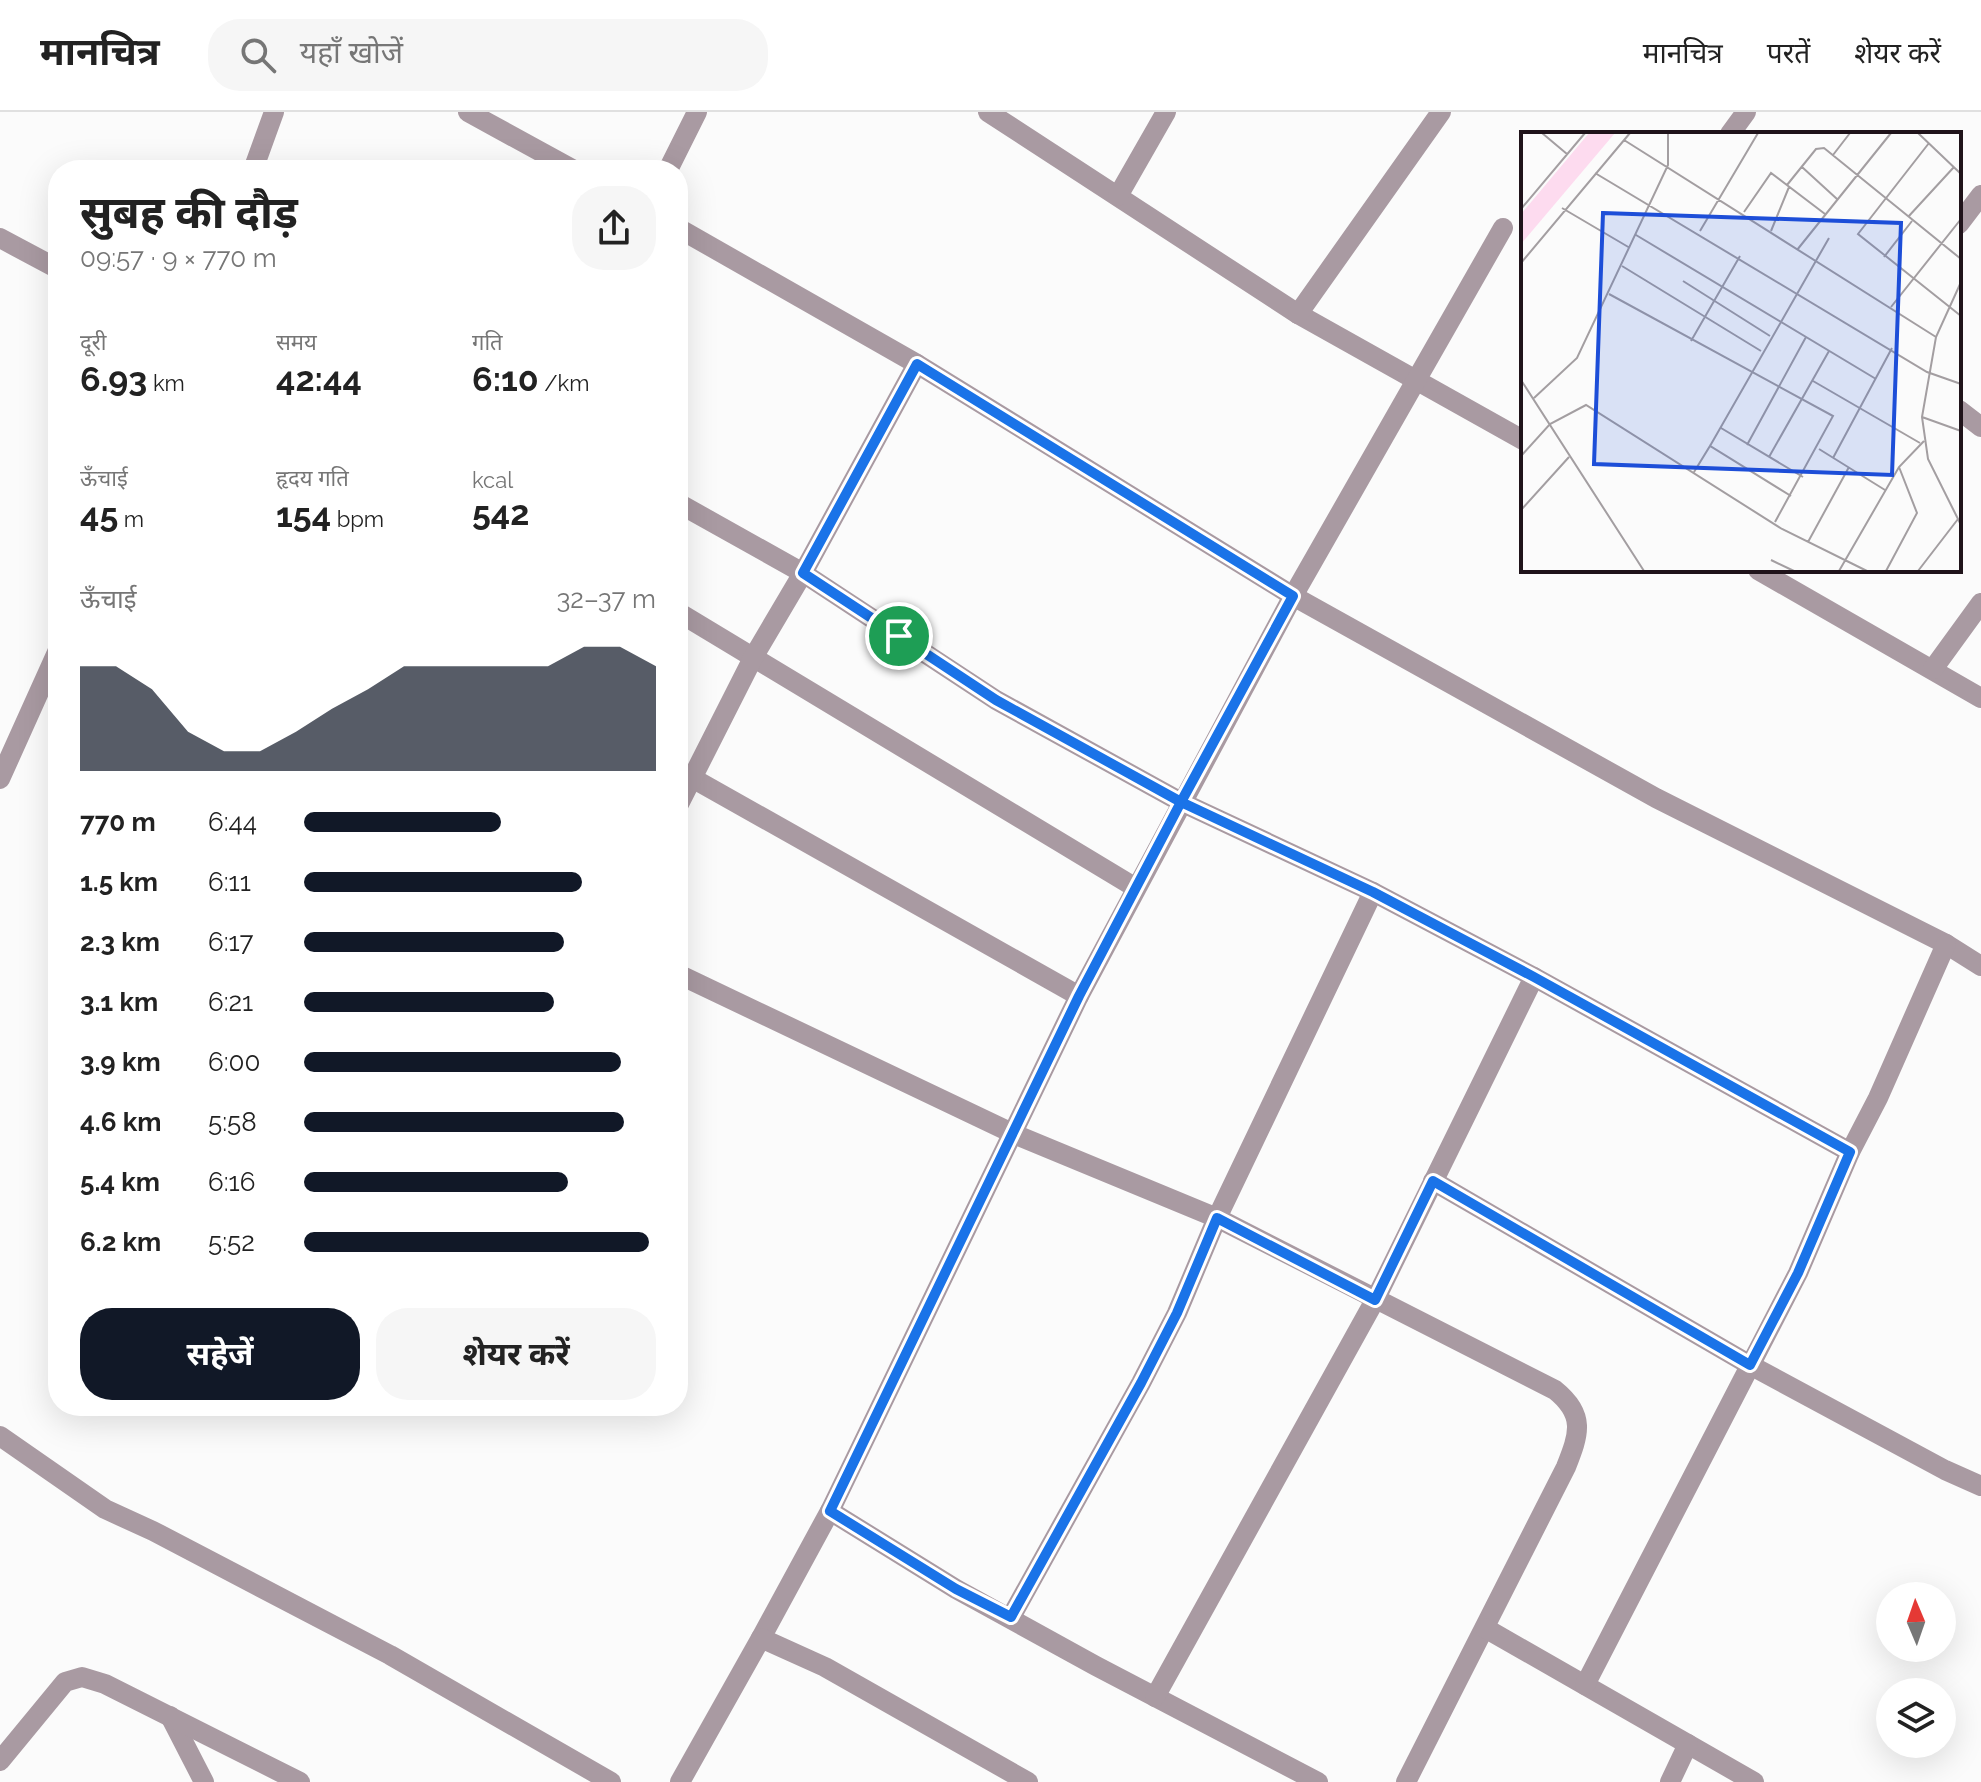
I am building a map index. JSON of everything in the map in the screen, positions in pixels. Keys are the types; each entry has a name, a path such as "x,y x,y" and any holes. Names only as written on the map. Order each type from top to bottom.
{"street":[{"path":"257,160 274,112"},
{"path":"468,112 556,160"},
{"path":"673,160 697,112"},
{"path":"988,112 1298,314 1521,439"},
{"path":"1118,196 1166,112"},
{"path":"1298,314 1441,112"},
{"path":"1731,132 1746,112"},
{"path":"1961,221 1981,195"},
{"path":"680,1782 830,1511 1079,996 1181,802 1293,596 1503,228"},
{"path":"688,234 917,364 1293,596 1656,798 1946,944 1981,966"},
{"path":"0,238 48,264"},
{"path":"688,767 803,573 917,364"},
{"path":"1961,412 1981,427"},
{"path":"688,509 803,573 996,700 1181,802 1373,892 1534,977 1850,1152"},
{"path":"1762,572 1981,698"},
{"path":"1933,669 1981,603"},
{"path":"688,618 1136,888"},
{"path":"0,779 48,673"},
{"path":"688,776 1079,996"},
{"path":"1011,1617 1177,1313 1217,1218 1373,892"},
{"path":"1585,1685 1798,1273 1946,944"},
{"path":"1155,1697 1375,1300 1534,977"},
{"path":"688,979 1014,1134 1217,1218 1555,1390 1574,1408 1575,1446 1406,1782"},
{"path":"1433,1181 1750,1365 1945,1470 1981,1486"},
{"path":"0,1436 105,1509 390,1655 611,1782"},
{"path":"830,1511 956,1589 1318,1782"},
{"path":"1485,1628 1754,1782"},
{"path":"761,1638 825,1667 1028,1782"},
{"path":"0,1761 65,1682 82,1677 105,1684 300,1782"},
{"path":"170,1716 204,1782"},
{"path":"1670,1782 1688,1744"}],"route":[{"path":"899,636 803,573 917,364 1293,596 1181,802 1373,892 1534,977 1850,1152 1798,1273 1750,1365 1433,1181 1375,1300 1217,1218 1177,1313 1141,1383 1011,1617 956,1589 830,1511 1079,996 1181,802 996,700 899,636"}]}
